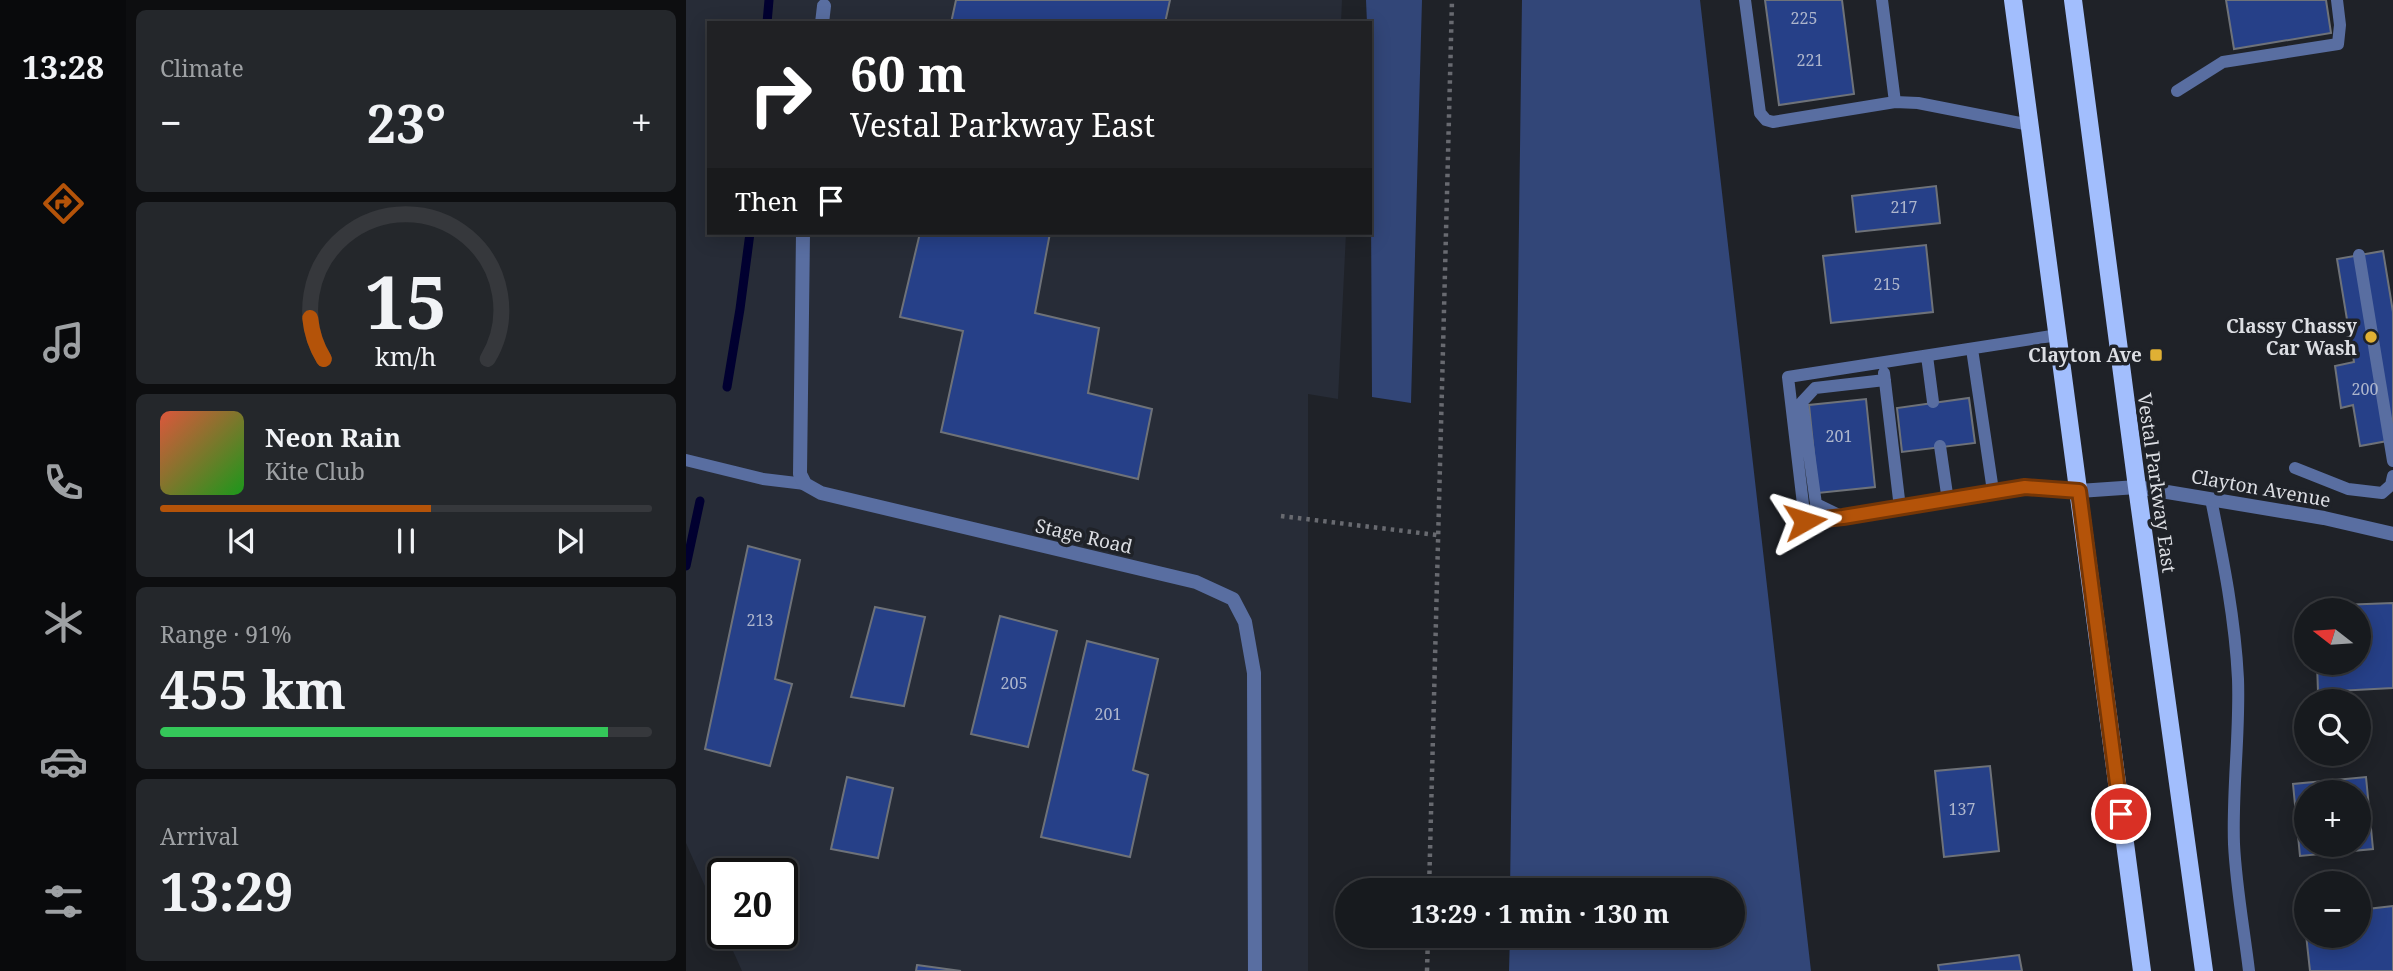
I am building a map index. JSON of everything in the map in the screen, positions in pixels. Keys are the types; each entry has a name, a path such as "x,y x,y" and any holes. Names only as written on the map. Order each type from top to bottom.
{"main road":[{"path":"2014,0 2142,971"},
{"name":"Vestal Parkway East","path":"2073,0 2204,971"}],"street":[{"path":"822,21 824,6"},
{"path":"803,235 800,474 804,484"},
{"name":"Stage Road","path":"804,484 821,493 1196,582 1233,599 1245,622 1254,673 1255,971"},
{"name":"Clayton Avenue","path":"2079,491 2137,487 2324,518 2393,534"}],"lane":[{"path":"1745,0 1760,113 1766,120 1773,122 1895,102 1918,103 2030,125"},
{"path":"1882,0 1895,102"},
{"path":"2177,91 2223,62 2338,44 2340,25 2337,0"},
{"path":"2359,255 2393,461"},
{"path":"2058,335 1788,377 1805,521 2025,487 2079,491"},
{"path":"1972,349 1993,491"},
{"path":"1927,356 1933,402"},
{"path":"1883,362 1900,508"},
{"path":"1843,517 1816,503 1802,402 1815,388 1885,380"},
{"path":"1940,446 1948,500"},
{"path":"686,460 763,480 804,484"},
{"path":"2295,468 2348,489 2382,493 2391,485 2393,476"},
{"path":"2211,499 2230,596 2238,676 2234,845 2249,971"}],"path":[{"path":"1429,878 1452,0"},
{"path":"1281,516 1437,535"},
{"path":"1427,971 1428,948"}],"shaded area":[{"path":"686,0 1342,0 1341,21 707,21 707,235 1346,235 1338,399 1308,394 1308,971 742,971 732,949 798,949 798,858 707,858 707,891 686,843"},
{"path":"1366,0 1422,0 1411,403 1372,397 1372,21 1367,21"},
{"path":"1522,0 1700,0 1811,971 1509,971 1510,948 1745,948 1745,878 1510,878"}],"building":[{"path":"956,0 1170,0 1165,21 951,21"},
{"path":"1765,0 1842,0 1854,94 1779,105"},
{"path":"2226,0 2326,0 2331,33 2234,49"},
{"path":"1936,186 1940,223 1856,232 1852,196"},
{"path":"920,235 1050,235 1035,313 1099,328 1088,393 1152,409 1138,479 941,432 963,331 900,317"},
{"path":"1926,245 1933,312 1831,323 1823,256"},
{"name":"Classy Chassy Car Wash","path":"2383,251 2393,312 2393,440 2360,446 2353,405 2341,408 2335,366 2354,362 2337,259"},
{"path":"1969,398 1975,443 1902,452 1897,408"},
{"path":"1866,399 1875,487 1818,493 1809,405"},
{"path":"748,546 800,560 775,679 792,684 770,766 705,749"},
{"path":"2393,603 2393,688 2318,689 2317,676 2371,676 2371,604"},
{"path":"875,607 925,617 904,706 851,697"},
{"path":"1000,616 1057,631 1028,747 971,734"},
{"path":"1087,641 1158,659 1133,770 1148,775 1130,857 1041,837"},
{"path":"1990,766 1999,851 1944,857 1935,771"},
{"path":"847,777 893,788 878,858 831,849"},
{"path":"2366,777 2366,780 2335,780"},
{"path":"2393,906 2393,971 2310,971 2307,948 2371,948 2371,909"},
{"path":"2019,955 2022,971 1939,971 1938,965"},
{"path":"917,965 961,971 916,971"}],"waterway":[{"path":"767,21 769,0"},
{"path":"727,387 750,235"},
{"path":"686,566 700,501"}],"place":[{"name":"Classy Chassy Car Wash","path":"2371,337"},
{"name":"Clayton Ave","path":"2156,355"}],"route":[{"path":"1805,521 2025,487 2079,491 2121,814"}]}
